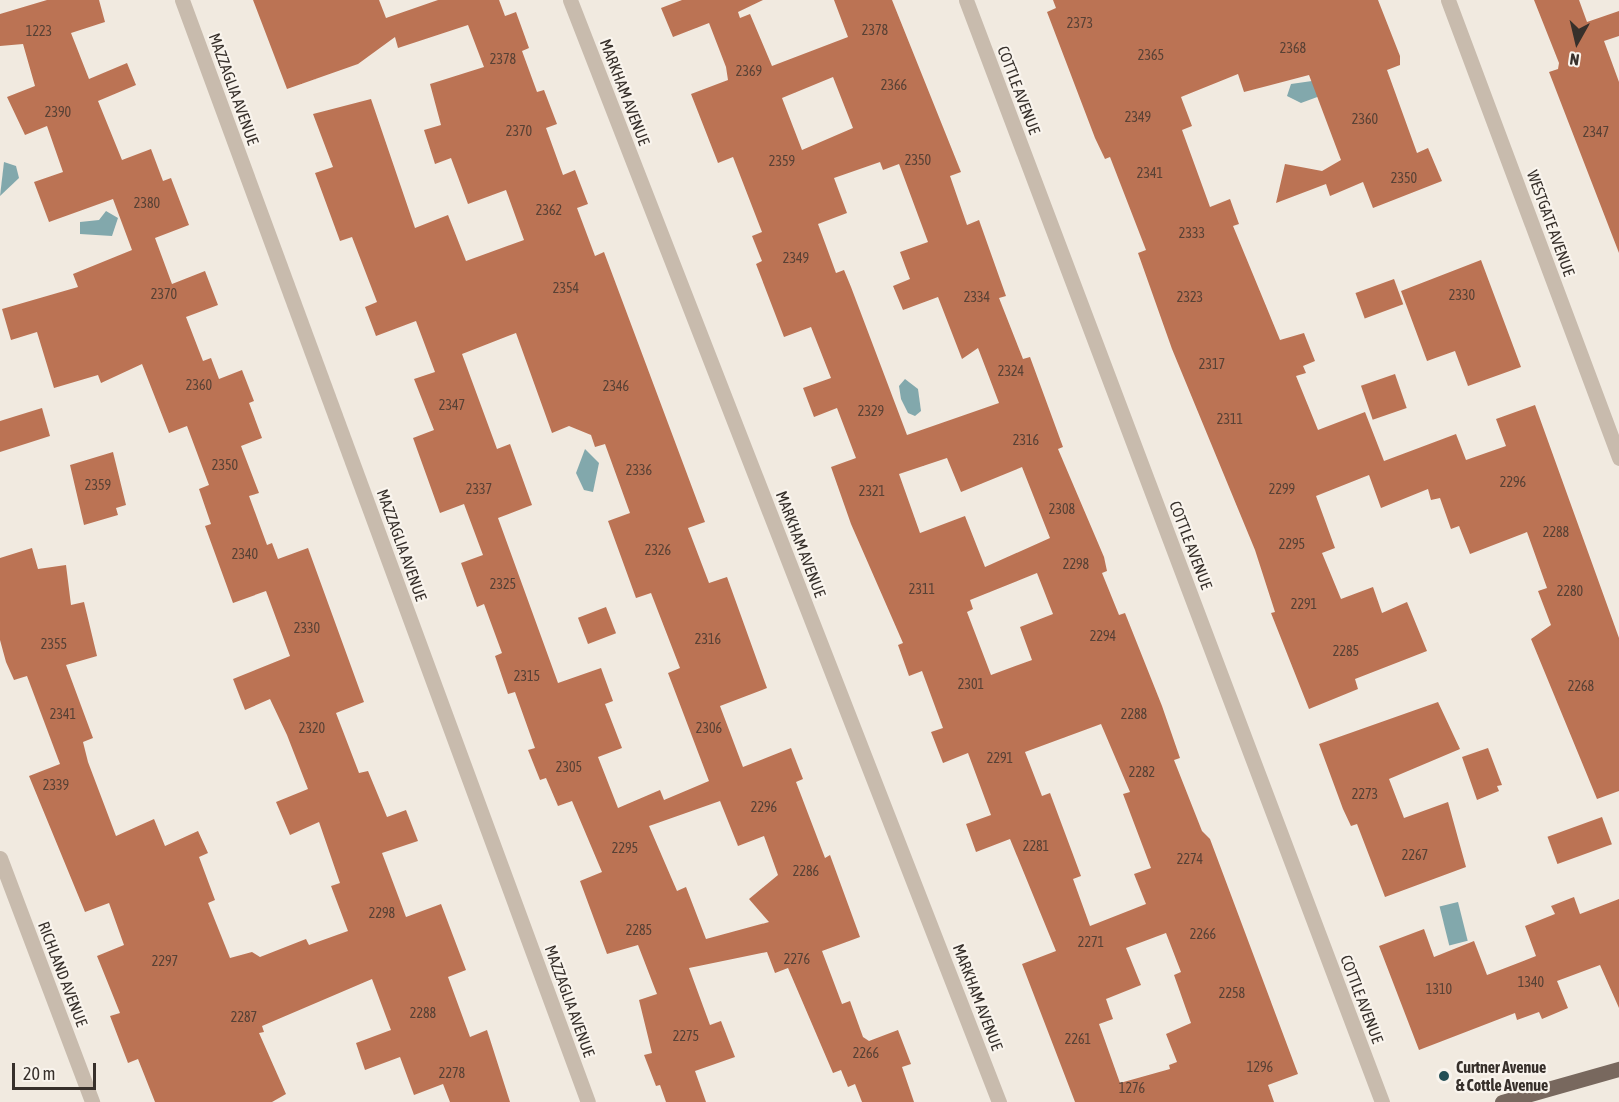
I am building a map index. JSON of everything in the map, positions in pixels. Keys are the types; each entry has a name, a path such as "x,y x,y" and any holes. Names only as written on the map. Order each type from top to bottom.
{"main road":[{"path":"1502,1102 1619,1069"}],"street":[{"name":"MAZZAGLIA AVENUE","path":"182,0 588,1102"},
{"name":"MARKHAM AVENUE","path":"570,0 999,1102"},
{"name":"COTTLE AVENUE","path":"966,0 1382,1102"},
{"name":"WESTGATE AVENUE","path":"1448,0 1619,458"},
{"name":"RICHLAND AVENUE","path":"0,858 92,1102"}],"water":[{"path":"1312,81 1320,96 1301,103 1287,96 1291,84"},
{"path":"4,162 16,166 19,178 0,196"},
{"path":"106,211 118,218 112,236 80,234 80,222 99,220"},
{"path":"905,379 918,389 921,411 915,416 908,413 901,399 899,386"},
{"path":"585,449 599,463 593,492 584,490 576,473"},
{"path":"1458,902 1468,941 1449,945 1440,907"}],"building":[{"path":"47,0 99,0 105,22 71,33 89,79 127,63 136,85 98,101 122,160 151,149 163,181 171,178 189,225 155,238 172,284 205,271 218,305 186,317 203,361 211,358 219,379 242,370 254,401 249,403 262,438 241,446 259,493 249,496 267,545 272,543 278,559 308,548 364,702 336,713 359,773 368,771 387,817 406,810 418,841 382,853 406,917 441,904 466,970 448,977 470,1037 487,1030 510,1102 450,1102 443,1084 414,1095 400,1057 365,1070 356,1043 391,1030 372,979 262,1026 264,1032 259,1033 286,1094 272,1102 155,1102 138,1059 128,1063 110,1016 120,1013 97,956 124,945 109,903 85,912 29,776 60,764 27,676 14,680 6,662 0,640 0,558 32,548 38,569 66,565 71,605 84,602 97,656 66,665 93,738 83,742 88,762 116,836 154,819 165,846 198,831 208,853 199,857 215,900 208,903 230,958 252,952 260,957 306,939 309,945 348,931 331,886 340,883 319,822 290,835 276,802 308,789 287,735 270,699 245,710 233,679 290,656 266,591 233,603 205,526 211,524 199,489 209,485 187,426 169,433 142,364 101,383 98,375 54,388 37,332 11,340 2,309 78,287 73,274 132,250 113,199 49,222 34,182 63,172 47,126 25,135 7,97 35,86 23,44 0,46 0,14"},
{"path":"253,0 379,0 386,18 438,0 499,0 505,16 516,12 529,48 522,51 537,92 544,90 557,124 546,128 563,175 575,170 588,204 577,208 595,256 604,252 705,522 688,528 709,583 727,577 767,688 720,706 743,767 791,748 803,779 796,782 825,858 830,855 860,937 822,951 842,1004 850,1001 863,1037 869,1041 898,1030 911,1064 902,1067 914,1102 862,1102 855,1084 848,1087 841,1070 833,1073 788,968 775,973 767,952 689,968 710,1025 721,1021 735,1057 695,1071 706,1102 666,1102 660,1085 656,1086 644,1055 652,1053 639,1000 657,994 638,945 607,954 580,881 602,872 572,801 558,806 546,778 540,780 528,750 535,748 515,692 508,694 495,656 502,653 484,604 477,607 461,563 483,555 464,504 440,513 413,438 434,430 414,379 435,372 416,321 376,336 365,307 377,302 352,237 340,241 315,173 333,167 313,114 371,99 415,228 448,215 466,261 524,240 506,190 468,204 451,158 435,164 424,130 441,125 430,84 484,67 468,25 398,48 395,37 358,64 287,89","holes":["516,333 552,433 569,426 591,435 595,447 605,444 630,513 608,521 636,598 651,593 680,668 668,673 709,781 664,800 660,790 618,808 598,757 622,748 605,704 613,701 601,668 558,683 498,518 532,505 510,444 497,449 462,354","720,801 738,846 764,836 778,875 749,899 769,922 706,939 686,887 677,891 649,826"]},
{"path":"682,0 763,0 738,12 740,18 750,14 772,66 848,37 834,0 892,0 961,172 950,176 967,225 979,220 1006,296 999,298 1023,359 1030,357 1063,447 1058,449 1104,557 1107,571 1102,573 1119,615 1125,613 1162,706 1180,758 1174,760 1202,831 1210,839 1298,1074 1268,1085 1274,1102 1075,1102 1022,964 1056,951 1010,839 976,852 966,824 991,815 968,753 943,763 931,732 943,728 922,671 909,676 898,645 903,643 851,524 831,467 856,458 837,408 814,417 803,388 831,378 811,327 784,337 756,264 762,261 752,236 762,232 733,157 718,163 691,94 728,80 726,67 709,23 673,37 661,8","holes":["833,77 853,128 802,150 782,98","880,162 883,170 899,164 928,242 900,252 910,279 893,286 903,310 938,297 962,359 978,348 999,403 907,435 844,270 836,273 818,224 847,213 834,178","947,458 961,492 1022,467 1050,538 985,567 965,516 920,533 899,474","1037,573 1053,614 1020,627 1032,660 991,675 967,612 973,609 970,600","1101,724 1130,792 1123,794 1151,868 1134,874 1146,904 1090,926 1073,879 1081,876 1050,793 1042,796 1025,752","1166,933 1181,972 1174,975 1191,1023 1166,1034 1177,1062 1169,1065 1170,1069 1120,1083 1099,1024 1113,1019 1106,999 1141,985 1126,948"]},
{"path":"1053,0 1378,0 1400,56 1400,65 1387,70 1417,153 1428,148 1442,181 1373,208 1363,182 1330,196 1326,184 1276,203 1285,164 1322,171 1341,160 1309,75 1244,92 1238,74 1181,97 1192,126 1182,130 1210,207 1230,199 1239,224 1233,226 1280,340 1304,333 1315,361 1303,366 1306,373 1296,376 1318,430 1365,412 1384,461 1456,434 1466,460 1506,446 1496,419 1535,405 1619,638 1619,791 1597,799 1531,639 1551,625 1538,591 1547,588 1527,532 1470,554 1459,526 1451,529 1440,498 1431,500 1428,489 1381,508 1369,475 1316,496 1335,548 1322,553 1341,599 1373,587 1382,613 1407,602 1427,651 1355,679 1358,689 1309,709 1271,613 1275,612 1255,550 1172,349 1138,253 1146,250 1110,157 1105,159 1095,138 1047,12 1056,8"},
{"path":"1534,0 1579,0 1587,22 1619,11 1619,36 1604,41 1619,82 1619,253 1549,72 1558,69 1559,63"},
{"path":"1481,260 1521,367 1468,386 1455,351 1427,361 1401,291"},
{"path":"1394,279 1403,304 1365,318 1355,293"},
{"path":"1395,374 1407,408 1373,420 1361,386"},
{"path":"42,408 50,436 0,452 0,421"},
{"path":"113,452 126,505 116,508 118,515 84,525 70,465"},
{"path":"606,607 616,633 588,644 578,618"},
{"path":"1438,702 1460,749 1389,779 1404,818 1448,802 1466,867 1385,897 1357,824 1351,826 1343,809 1319,744"},
{"path":"1488,748 1502,785 1497,786 1499,791 1477,800 1462,757"},
{"path":"1602,817 1612,844 1557,864 1547,837"},
{"path":"1574,897 1580,914 1619,899 1619,1008 1600,965 1557,981 1568,1008 1542,1019 1539,1012 1517,1020 1515,1013 1419,1050 1379,946 1424,929 1434,957 1474,941 1487,975 1536,956 1525,926 1555,914 1551,906"}],"place":[{"name":"Curtner Avenue & Cottle Avenue","path":"1444,1076"}]}
